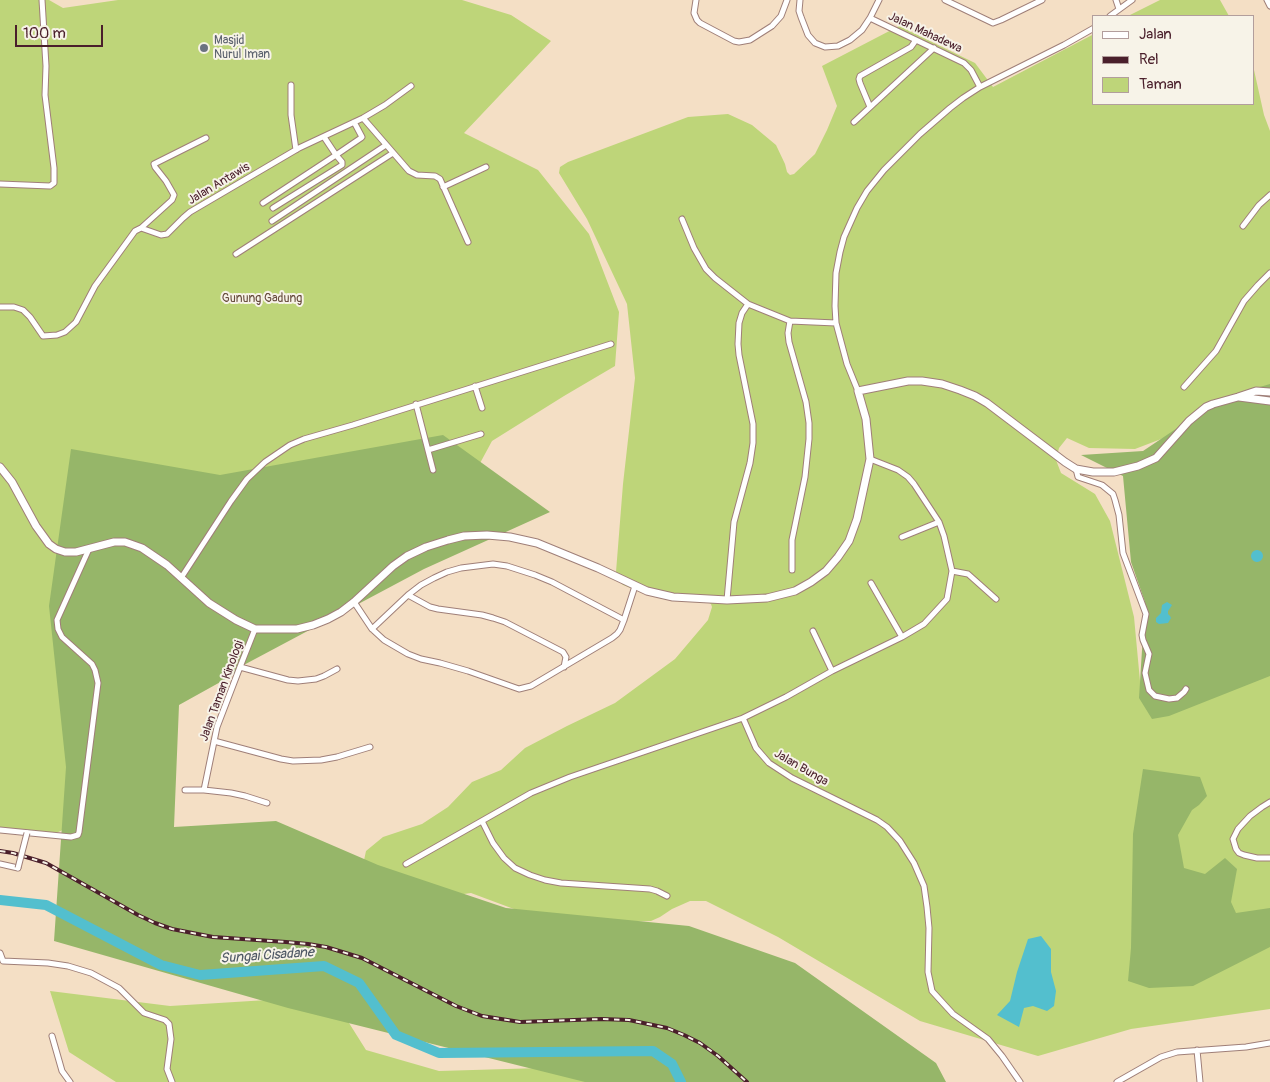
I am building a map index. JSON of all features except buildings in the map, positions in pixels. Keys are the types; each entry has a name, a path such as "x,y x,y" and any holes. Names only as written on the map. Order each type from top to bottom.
{"street":[{"path":"0,184 50,186 54,183 54,168 45,95 46,66 42,0"},
{"path":"696,0 694,13 700,23 734,42 745,42 772,26 781,16 788,0"},
{"path":"800,0 801,17 808,35 815,43 824,47 838,46 850,40 862,30 870,18"},
{"name":"Jalan Mahadewa","path":"879,0 870,18 964,63 968,66 980,86"},
{"path":"945,0 993,23 1042,0"},
{"path":"1116,0 1119,9"},
{"path":"1111,15 1132,0"},
{"path":"1267,0 1270,6"},
{"path":"0,467 12,482 36,526 51,546 65,552 76,552 114,542 125,542 142,548 167,565 209,603 236,620 255,629 297,628 313,625 328,619 354,602 393,566 407,556 426,547 464,536 510,537 537,543 658,595 727,600 767,598 796,591 826,571 849,541 857,519 870,459 866,419 845,357 836,323 835,290 838,261 850,221 864,196 884,170 920,134 950,108 980,86 1092,29"},
{"path":"870,107 860,83 860,76 911,47 916,40"},
{"path":"854,122 934,48"},
{"path":"291,85 291,115 296,150"},
{"name":"Jalan Antawis","path":"141,228 161,236 167,234 186,215 296,150 363,118 411,86"},
{"path":"363,118 409,172 417,175 437,177 468,242"},
{"path":"263,203 361,138 362,134 354,122"},
{"path":"274,208 342,165 342,162 324,137"},
{"path":"0,307 14,307 23,310 44,336 65,332 76,322 95,286 135,231 141,228 172,200 174,195 154,164 206,138"},
{"path":"272,221 386,145"},
{"path":"236,254 393,153"},
{"path":"443,187 486,167"},
{"path":"1243,226 1270,195"},
{"path":"682,219 694,248 706,269 748,304 790,321 836,323"},
{"path":"1184,387 1216,350 1244,301 1270,273"},
{"path":"727,600 734,522 750,464 753,443 753,424 738,344 742,313 748,304"},
{"path":"790,321 789,342 806,402 810,439 805,478 792,540 792,570"},
{"path":"181,578 247,479 277,453 290,445 304,438 611,344"},
{"path":"858,392 922,381 942,384 960,390 987,404 1076,469 1093,472 1114,472 1148,462 1156,458 1197,413 1213,404 1256,391 1270,392"},
{"path":"475,386 482,408"},
{"path":"1238,397 1270,401"},
{"path":"416,404 433,470"},
{"path":"428,450 482,434"},
{"path":"406,864 539,789 743,718 924,624 947,599 952,571 944,536 939,522 908,477 898,470 870,459"},
{"path":"1076,469 1078,477 1102,485 1112,494 1115,500 1119,515 1123,553 1146,614 1142,635 1149,654 1145,673 1149,690 1155,696 1169,699 1177,698 1186,689"},
{"path":"902,537 939,522"},
{"path":"0,830 71,837 79,832 98,682 92,664 62,637 58,629 57,620 89,549"},
{"path":"372,629 421,585 447,572 476,565 493,564 521,570 552,582 624,620"},
{"path":"952,571 968,574 996,599"},
{"path":"871,583 902,637"},
{"path":"354,602 372,629 384,640 408,654 468,671 516,689 524,689 612,638 620,630 635,586"},
{"path":"408,595 430,607 482,615 505,622 560,650 566,657 564,667"},
{"name":"Jalan Taman Kinologi","path":"204,790 217,727 255,629"},
{"path":"813,631 832,671"},
{"path":"240,667 298,681 316,679 337,669"},
{"name":"Jalan Bunga","path":"743,718 756,748 769,763 792,778 877,820 887,827 904,846 919,874 926,895 929,928 928,972 932,991 952,1014 988,1039 1020,1082"},
{"path":"214,741 293,761 329,758 352,753 370,746"},
{"path":"185,790 204,790 245,796 267,803"},
{"path":"1270,802 1250,816 1238,829 1233,839 1239,853 1258,858 1270,858"},
{"path":"482,821 493,843 504,858 515,868 530,875 561,884 657,890 667,896"},
{"path":"0,864 18,868 27,833"},
{"path":"0,953 3,961 48,963 68,966 92,973 119,988 144,1013 165,1020 169,1024 171,1038 168,1069 172,1082"},
{"path":"52,1036 62,1071 70,1082"},
{"path":"1117,1082 1161,1057 1177,1052 1246,1047 1270,1043"},
{"path":"1196,1050 1200,1082"}],"green space":[{"name":"Gunung Gadung","path":"0,0 49,0 63,8 118,0 462,0 511,15 551,41 464,133 538,170 589,234 619,312 615,366 492,441 459,502 208,574 96,815 56,833 0,833"},
{"path":"1160,0 1220,0 1228,15 1130,15"},
{"path":"899,26 975,63 993,87 1092,35 1092,105 1255,105 1255,74 1264,115 1270,131 1270,401 1231,400 1197,410 1169,436 1135,449 1089,448 1067,438 1059,448 1056,460 1061,473 1095,494 1110,521 1134,617 1140,681 1145,695 1270,665 1270,1009 1131,1029 1038,1056 920,1021 778,937 706,901 690,901 651,921 569,923 530,915 471,893 435,898 363,865 366,851 383,837 422,824 448,807 472,782 501,770 525,748 615,703 675,659 708,620 712,607 708,602 663,599 623,585 618,580 616,572 623,484 635,378 627,304 587,219 559,173 560,167 568,162 688,117 728,114 752,125 776,145 787,172 790,175 794,174 815,154 837,106 822,66"},
{"path":"1270,384 1270,676 1169,716 1152,719 1139,698 1145,602 1131,562 1123,476 1081,455 1143,451 1222,398"},
{"path":"443,435 550,512 424,569 240,667 233,675 179,705 174,827 276,821 378,865 506,908 689,926 795,963 936,1063 946,1082 585,1082 288,1008 54,941 66,767 49,606 71,449 220,475"},
{"path":"1143,769 1200,777 1207,796 1192,810 1178,835 1184,868 1205,874 1225,858 1237,869 1231,902 1236,913 1270,908 1270,947 1193,986 1149,988 1128,981 1131,948 1133,834"},
{"path":"50,991 170,1006 332,996 366,1050 439,1071 575,1067 619,1082 116,1082 69,1052"}],"water":[{"path":"1255,550 1259,550 1263,556 1259,562 1255,562 1251,558 1251,554"},
{"path":"1167,602 1172,605 1168,611 1171,618 1168,623 1159,624 1156,622 1156,618 1161,613 1162,605"},
{"path":"1041,936 1051,949 1051,972 1056,991 1054,1006 1047,1011 1033,1006 1024,1008 1019,1027 997,1015 1010,1001 1028,939"}],"waterway":[{"name":"Sungai Cisadane","path":"0,900 46,905 161,965 200,975 324,966 359,983 396,1035 439,1053 653,1051 672,1064 681,1082"}],"railway":[{"path":"0,851 46,863 138,915 172,929 213,937 326,947 362,958 456,1006 482,1016 520,1022 601,1019 629,1020 667,1028 700,1043 747,1082"}],"place":[{"name":"Masjid Nurul Iman","path":"204,48"}]}
